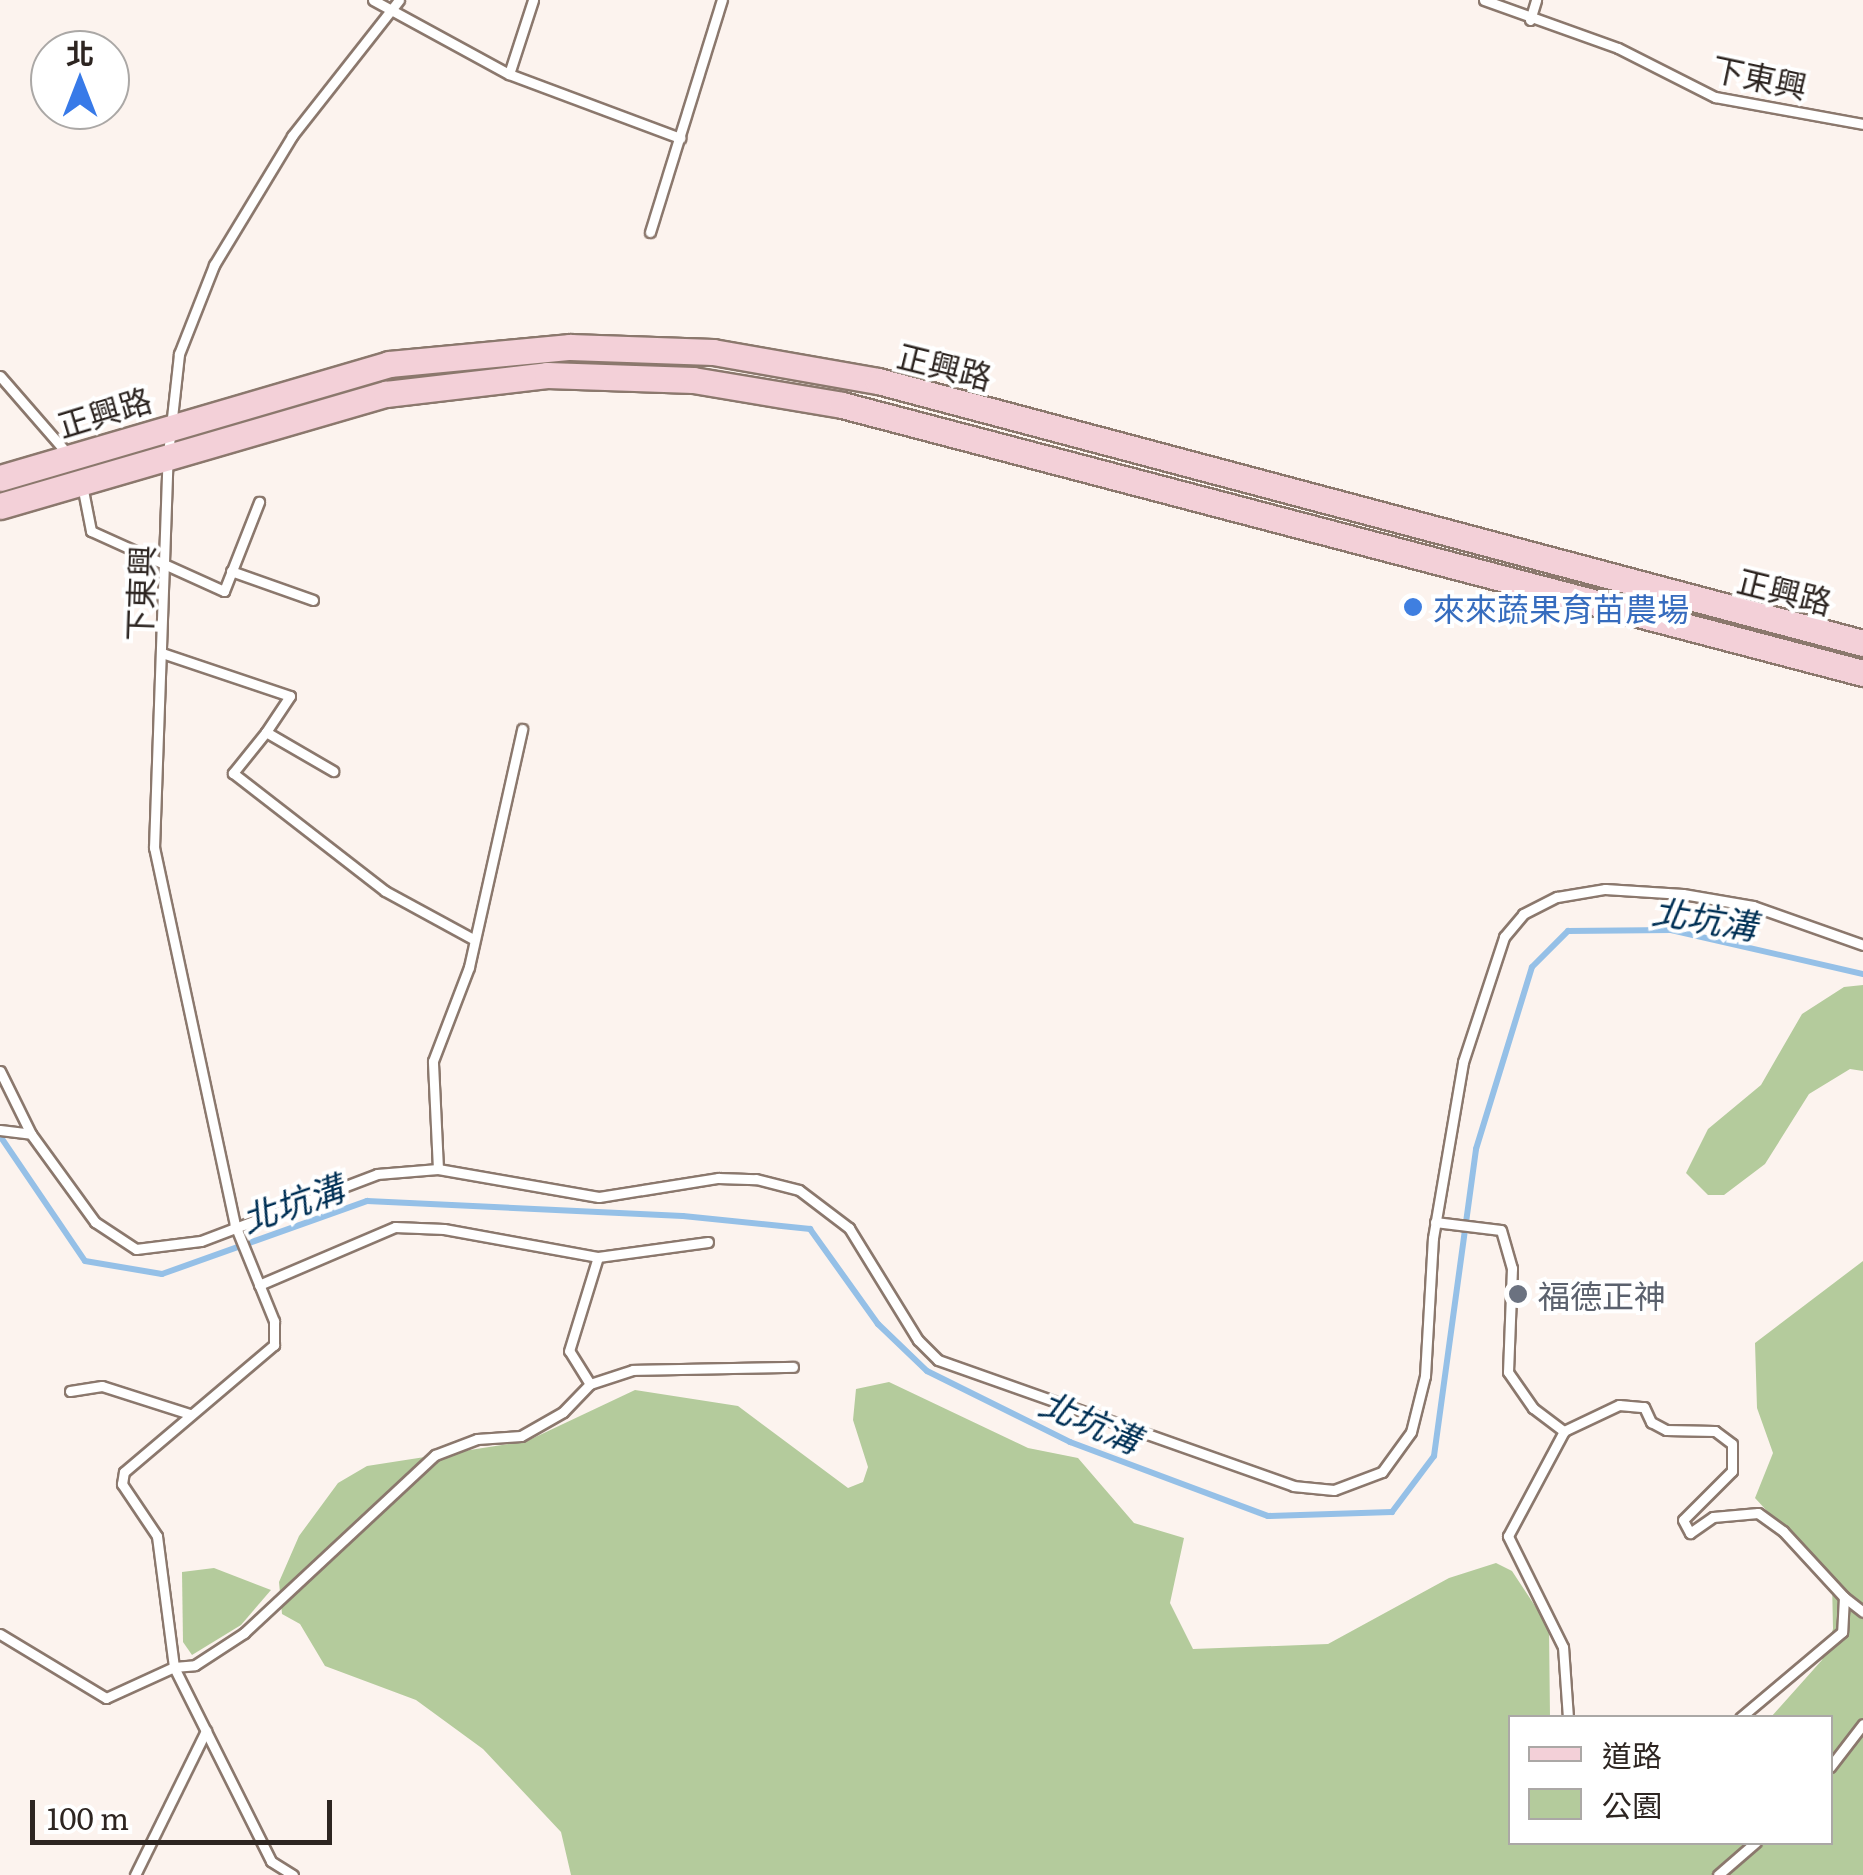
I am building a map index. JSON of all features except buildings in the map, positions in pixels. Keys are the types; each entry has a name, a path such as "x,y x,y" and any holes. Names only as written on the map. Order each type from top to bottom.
{"main road":[{"name":"正興路","path":"0,478 172,424 390,364 570,347 714,352 954,400 1863,643"},
{"name":"正興路","path":"0,506 168,454 386,394 546,374 693,380 842,405 1863,674"}],"lane":[{"path":"373,0 509,74 680,138"},
{"name":"下東興","path":"190,1414 274,1345 274,1321 236,1228 154,848 168,454 179,354 214,265 292,136 393,13 399,0"},
{"path":"509,74 533,0"},
{"path":"650,232 722,0"},
{"name":"下東興","path":"1484,0 1530,20 1618,48 1716,97 1863,124"},
{"path":"1530,20 1536,0"},
{"path":"0,376 69,456 81,480 91,531 224,590 258,502"},
{"path":"232,570 313,600"},
{"path":"162,653 290,696 233,773 384,891 473,940"},
{"path":"438,1169 433,1060 473,940 522,729"},
{"path":"266,732 333,771"},
{"path":"0,1071 31,1134 95,1222 136,1250 201,1241 377,1174 438,1169 599,1197 718,1178 756,1179 799,1190 850,1228 918,1340 938,1360 1180,1449 1293,1486 1334,1490 1382,1472 1411,1432 1425,1376 1436,1222 1473,1026 1504,937 1523,914 1558,897 1605,889 1683,894 1753,906 1863,945"},
{"path":"0,1130 31,1134"},
{"path":"1436,1222 1501,1230 1512,1268 1508,1372 1533,1408 1564,1431"},
{"path":"258,1285 395,1227 444,1229 598,1257 708,1242"},
{"path":"590,1384 569,1351 598,1257"},
{"path":"0,1634 106,1698 174,1667 195,1665 244,1634 434,1455 477,1440 521,1436 563,1412 590,1384 634,1370 793,1367"},
{"path":"70,1391 102,1386 190,1414"},
{"path":"1568,1715 1562,1647 1508,1536 1564,1431 1619,1406 1644,1408 1651,1422 1666,1430 1714,1431 1732,1444 1732,1471 1684,1520 1690,1532 1713,1516 1758,1513 1784,1530 1844,1597 1863,1612"},
{"path":"190,1414 124,1472 122,1484 157,1536 174,1667 272,1861 293,1875"},
{"path":"1744,1715 1842,1632 1844,1597"},
{"path":"1833,1763 1863,1724"},
{"path":"134,1875 206,1731"},
{"path":"1718,1875 1753,1845"}],"green space":[{"path":"1863,985 1863,1071 1850,1069 1809,1094 1765,1164 1724,1195 1708,1195 1686,1173 1708,1129 1761,1085 1802,1014 1844,987"},
{"path":"1863,1261 1863,1875 571,1875 561,1832 483,1749 416,1700 325,1666 300,1624 282,1614 279,1582 299,1536 338,1483 367,1466 527,1441 635,1390 738,1406 848,1488 863,1482 868,1467 853,1420 856,1389 889,1382 1028,1448 1078,1458 1134,1523 1184,1538 1170,1603 1193,1649 1328,1644 1449,1578 1496,1563 1512,1571 1549,1627 1550,1715 1508,1715 1508,1845 1833,1845 1833,1715 1773,1715 1822,1660 1833,1629 1832,1581 1755,1498 1773,1453 1757,1408 1755,1343"},
{"path":"214,1568 271,1590 241,1625 192,1655 183,1642 182,1572"}],"waterway":[{"name":"北坑溝","path":"0,1136 85,1261 162,1274 367,1201 683,1216 810,1229 878,1324 927,1371 1070,1442 1268,1516 1392,1512 1434,1456 1476,1149 1532,967 1568,931 1671,930 1863,974"}],"place":[{"name":"來來蔬果育苗農場","path":"1413,607"},
{"name":"福德正神","path":"1518,1294"}]}
